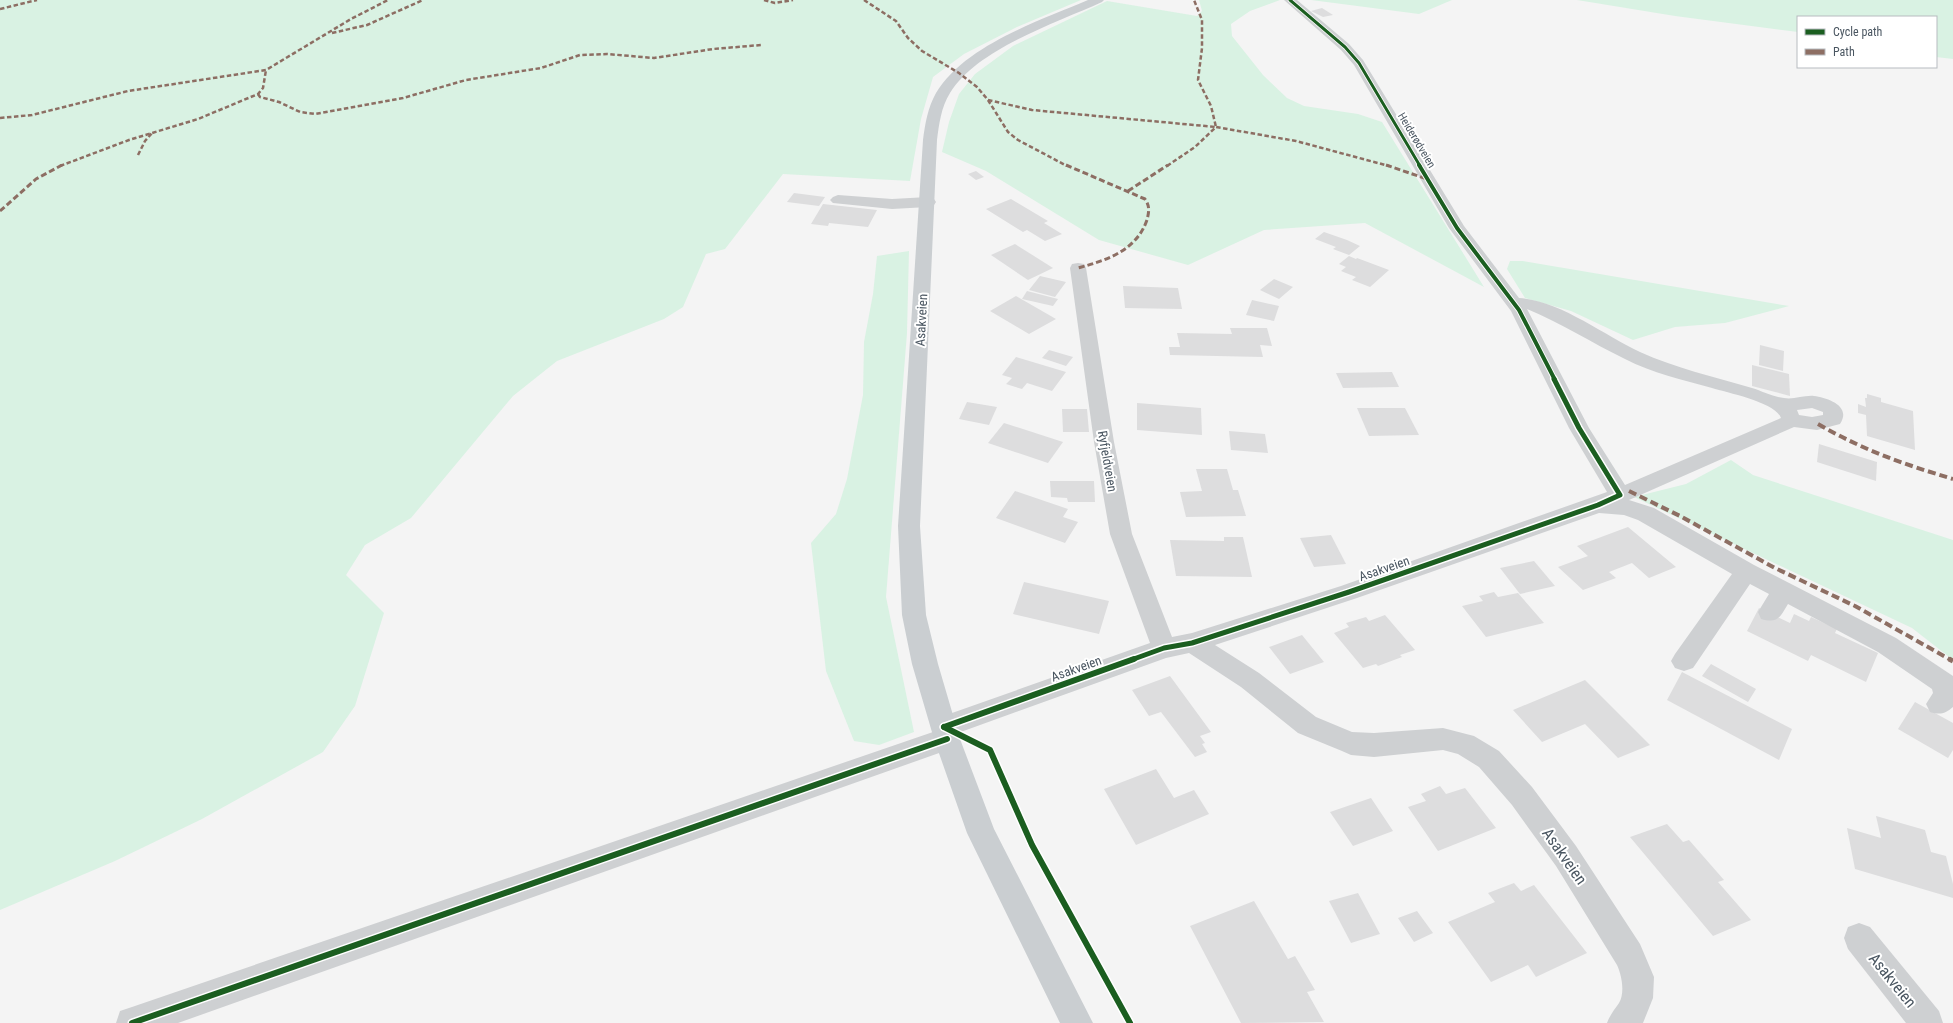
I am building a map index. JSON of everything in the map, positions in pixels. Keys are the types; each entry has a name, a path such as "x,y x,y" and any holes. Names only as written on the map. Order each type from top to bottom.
{"main road":[{"name":"Asakveien","path":"1077,1023 981,833 946,733 923,657 914,615 910,526 932,123 936,107 950,84 965,68 991,49 1098,0"}],"street":[{"name":"Heiderødveien","path":"1290,0 1345,47 1359,62 1457,228 1514,303"},
{"path":"838,200 892,204 928,202"},
{"name":"Ryfjeldveien","path":"1078,268 1104,442 1121,534 1164,648"},
{"path":"1514,303 1579,428 1620,495"},
{"name":"Asakveien","path":"946,733 1164,648 1192,643 1349,592 1598,505 1787,423 1786,412 1762,397 1668,369 1640,359 1583,328 1531,304 1514,303"},
{"path":"1598,505 1626,507 1646,514 1746,571 1887,645 1944,683 1948,696 1939,704"},
{"path":"1684,661 1746,571"},
{"path":"1770,612 1784,591"},
{"name":"Asakveien","path":"1192,643 1250,680 1307,725 1351,743 1388,745 1443,739 1465,744 1489,759 1522,796 1566,856 1629,955 1638,978 1637,998 1630,1015 1623,1023"},
{"path":"132,1023 946,733"},
{"name":"Asakveien","path":"1859,938 1927,1023"}],"green space":[{"path":"0,0 1081,0 1017,27 964,54 933,77 921,119 910,181 783,174 725,249 706,254 683,307 664,319 557,361 513,396 411,518 365,545 346,575 384,613 355,706 323,752 202,819 115,861 0,910"},
{"path":"1199,0 1280,0 1250,11 1231,24 1232,36 1263,75 1287,98 1304,106 1358,114 1382,122 1484,287 1365,223 1264,230 1188,265 1099,240 986,171 942,152 949,122 959,94 975,74 1013,46 1107,1 1197,16 1202,11"},
{"path":"1311,0 1452,0 1419,14"},
{"path":"1577,0 1953,0 1953,59 1937,57 1937,16 1797,16 1797,32 1675,16"},
{"path":"909,251 907,333 886,597 914,732 879,745 854,741 826,671 811,543 836,514 847,479 863,395 864,342 873,294 877,256"},
{"path":"1510,261 1523,261 1789,306 1725,323 1675,327 1633,340 1571,311 1525,298 1507,269"},
{"path":"1731,460 1753,475 1953,540 1953,660 1912,628 1634,497 1686,484"}],"building":[{"path":"1322,8 1333,15 1323,17 1311,11"},
{"path":"976,171 984,177 976,180 968,174"},
{"path":"794,193 825,197 819,206 787,202"},
{"path":"1011,199 1048,221 1044,223 1062,234 1045,241 1027,230 1023,232 986,209"},
{"path":"823,204 877,210 868,227 829,223 828,226 811,224"},
{"path":"1324,232 1360,246 1349,255 1333,249 1336,247 1315,239"},
{"path":"1015,244 1053,268 1028,280 991,255"},
{"path":"1349,256 1389,270 1370,287 1352,280 1356,277 1341,271 1346,267 1339,264"},
{"path":"1040,276 1066,282 1055,297 1029,290"},
{"path":"1274,279 1293,287 1279,299 1260,290"},
{"path":"1123,286 1178,288 1182,309 1125,308"},
{"path":"1027,291 1058,299 1053,306 1022,299"},
{"path":"1016,296 1056,319 1029,334 990,311"},
{"path":"1252,300 1279,306 1274,321 1246,315"},
{"path":"1230,328 1267,328 1272,346 1260,345 1263,357 1170,355 1169,347 1180,347 1177,333 1232,334"},
{"path":"1760,345 1784,351 1783,371 1759,365"},
{"path":"1049,350 1073,357 1066,366 1042,358"},
{"path":"1016,357 1066,372 1052,391 1027,383 1022,389 1006,384 1012,378 1002,375"},
{"path":"1752,365 1789,374 1790,396 1752,386"},
{"path":"1392,372 1399,387 1343,388 1336,373"},
{"path":"1867,394 1881,398 1881,402 1913,411 1915,450 1867,436 1866,415 1858,413 1858,404 1866,407 1865,398 1867,398"},
{"path":"967,402 997,407 989,425 959,419"},
{"path":"1137,403 1201,408 1202,435 1137,430"},
{"path":"1357,408 1405,408 1419,435 1369,436"},
{"path":"1062,409 1087,409 1089,432 1063,432"},
{"path":"1004,423 1063,442 1048,463 988,443"},
{"path":"1229,431 1265,434 1268,453 1231,450"},
{"path":"1819,444 1877,462 1876,481 1817,462"},
{"path":"1196,469 1227,469 1233,490 1238,490 1246,516 1186,517 1180,492 1202,491"},
{"path":"1050,481 1094,481 1095,502 1068,502 1067,498 1051,497"},
{"path":"1015,491 1068,509 1063,517 1078,522 1065,543 996,518"},
{"path":"1628,527 1676,567 1649,578 1632,563 1609,572 1616,578 1583,590 1558,567 1588,556 1577,546"},
{"path":"1331,535 1346,564 1314,567 1300,538"},
{"path":"1224,537 1243,537 1252,577 1176,576 1170,540 1224,541"},
{"path":"1534,561 1555,586 1520,594 1500,568"},
{"path":"1024,582 1109,601 1099,634 1013,614"},
{"path":"1494,592 1498,597 1518,593 1544,623 1486,637 1462,606 1483,601 1479,596"},
{"path":"1759,608 1790,623 1794,614 1809,621 1811,617 1837,629 1835,633 1878,653 1866,682 1811,655 1808,661 1747,631"},
{"path":"1385,615 1415,650 1400,655 1402,657 1378,666 1376,664 1363,668 1334,633 1349,627 1346,623 1366,617 1369,621"},
{"path":"1302,635 1324,662 1290,674 1269,647"},
{"path":"1711,664 1756,689 1748,702 1702,676"},
{"path":"1682,672 1792,729 1779,760 1667,700"},
{"path":"1170,676 1211,732 1200,736 1205,743 1202,744 1207,752 1195,757 1161,712 1149,716 1132,690"},
{"path":"1585,680 1650,745 1618,758 1585,724 1542,742 1513,710"},
{"path":"1915,702 1953,723 1953,750 1948,758 1898,729"},
{"path":"1156,769 1174,798 1194,790 1209,814 1136,845 1104,789"},
{"path":"1440,786 1446,794 1465,788 1496,828 1438,851 1408,807 1426,801 1421,794"},
{"path":"1371,798 1393,831 1353,846 1330,812"},
{"path":"1876,816 1925,830 1931,852 1946,856 1953,884 1953,898 1855,869 1847,828 1881,838"},
{"path":"1667,824 1683,842 1689,840 1724,880 1718,882 1751,920 1713,936 1630,837"},
{"path":"1514,883 1521,891 1534,885 1587,953 1536,977 1528,965 1491,982 1448,922 1495,902 1488,893"},
{"path":"1358,893 1380,934 1351,943 1329,901"},
{"path":"1254,901 1288,959 1295,956 1315,990 1307,992 1324,1022 1241,1023 1190,926"},
{"path":"1417,911 1433,933 1414,942 1398,918"}],"marked path":[{"path":"0,9 37,0"},
{"path":"0,118 32,115 128,91 266,70 351,19 388,0"},
{"path":"332,33 367,25 423,0"},
{"path":"764,0 771,3 782,3 793,0"},
{"path":"864,0 896,21 908,38 922,51 959,73 977,87 988,100 1008,132 1018,140 1076,170 1147,201 1149,206 1149,214 1144,228 1135,242 1112,256 1078,268"},
{"path":"988,100 1032,110 1216,127 1211,106 1198,80 1202,48 1202,20 1194,0"},
{"path":"258,94 260,97 279,102 300,112 315,114 403,98 466,80 541,68 580,55 607,54 654,58 713,49 761,45"},
{"path":"0,211 36,179 67,162 129,140 198,119 258,94 263,88 266,70"},
{"path":"1128,191 1195,147 1216,127 1323,147 1375,161 1427,179"},
{"path":"138,155 145,141 152,133"},
{"path":"1818,424 1849,442 1895,461 1953,479"},
{"path":"1629,491 1680,516 1775,568 1855,606 1953,661"}],"cycle path":[{"path":"944,727 1164,648 1192,643 1349,592 1598,505 1620,495 1579,428 1519,310 1457,228 1359,63 1345,47 1290,0"},
{"path":"944,727 990,750 1014,801 1032,845 1130,1023"},
{"path":"132,1023 947,739"}]}
